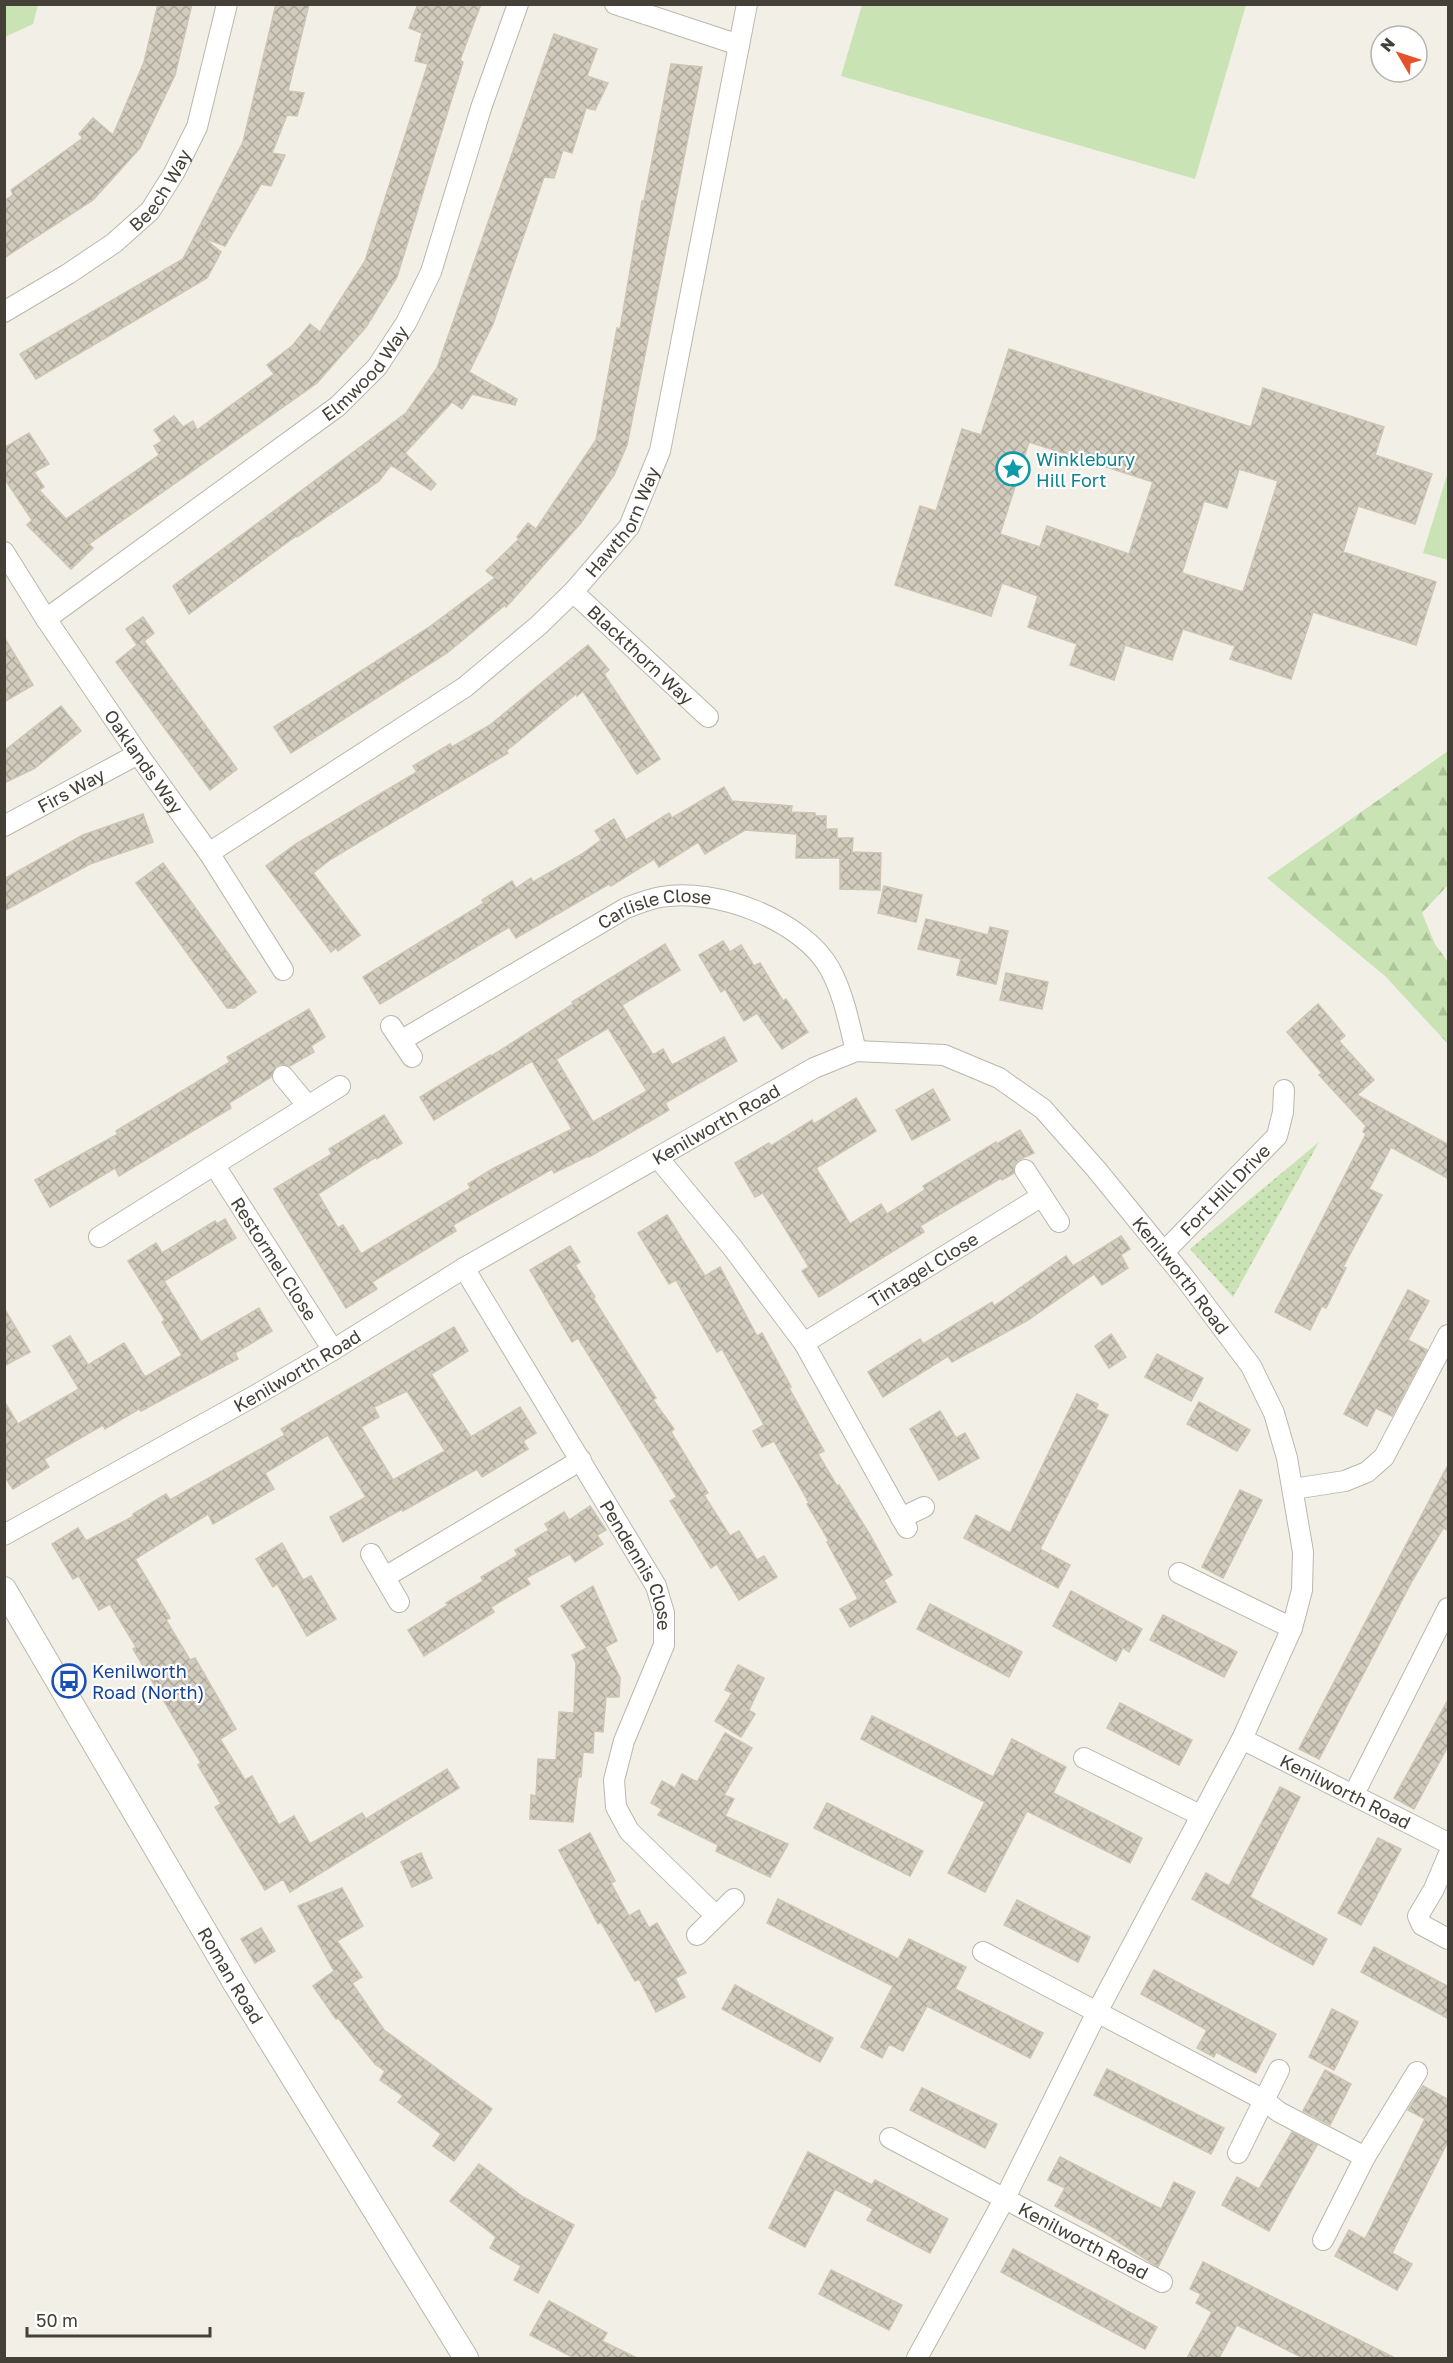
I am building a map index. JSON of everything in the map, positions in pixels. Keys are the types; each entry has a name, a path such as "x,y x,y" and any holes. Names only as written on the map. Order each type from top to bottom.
{"street":[{"name":"Beech Way","path":"4,312 114,243 150,211 174,173 197,127 228,4"},
{"name":"Elmwood Way","path":"46,619 338,406 377,367 406,323 431,272 481,108 518,4"},
{"path":"615,4 739,45"},
{"name":"Hawthorn Way","path":"209,853 465,687 539,625 573,592 628,527 660,451 747,4"},
{"name":"Oaklands Way","path":"4,552 46,619 209,853 283,970"},
{"name":"Blackthorn Way","path":"573,592 708,717"},
{"name":"Firs Way","path":"4,826 138,754"},
{"name":"Carlisle Close","path":"401,1041 626,908 662,897 708,897 740,905 771,918 802,937 828,966 843,995 856,1051"},
{"name":"Kenilworth Road","path":"4,1535 333,1350 464,1268 814,1068 856,1051 944,1055 999,1078 1043,1109 1164,1252 1220,1322 1251,1366 1274,1413 1287,1458 1303,1552 1302,1590 1292,1628 1242,1739 1097,2012 1005,2198 917,2358"},
{"path":"283,1076 308,1106"},
{"path":"99,1237 340,1086"},
{"name":"Fort Hill Drive","path":"1164,1252 1277,1136 1283,1112 1284,1090"},
{"path":"658,1158 732,1247 804,1343 904,1523 924,1507"},
{"name":"Restormel Close","path":"215,1166 333,1350"},
{"path":"1025,1170 1059,1222"},
{"name":"Tintagel Close","path":"804,1343 1042,1196"},
{"name":"Pendennis Close","path":"464,1268 656,1586 664,1614 664,1645 624,1741 614,1780 616,1807 630,1831 716,1916"},
{"path":"1293,1489 1345,1481 1367,1472 1384,1456 1449,1335"},
{"path":"385,1577 581,1460"},
{"path":"371,1554 399,1602"},
{"path":"1179,1573 1292,1628"},
{"name":"Roman Road","path":"4,1589 235,1983 466,2358"},
{"path":"1353,1794 1449,1608"},
{"name":"Kenilworth Road","path":"1242,1739 1449,1843"},
{"path":"1084,1758 1200,1815"},
{"path":"1449,1857 1418,1916 1422,1925 1449,1939"},
{"path":"697,1935 734,1899"},
{"path":"983,1953 1264,2100 1279,2112 1365,2157"},
{"path":"1238,2153 1279,2070"},
{"path":"1323,2240 1365,2157 1417,2072"},
{"name":"Kenilworth Road","path":"890,2138 1162,2282"}],"green space":[{"path":"862,4 1246,5 1195,179 841,76"},
{"path":"4,5 38,5 33,24 5,37"},
{"path":"1448,472 1448,560 1423,553"},
{"path":"1448,751 1448,885 1422,913 1435,944 1448,962 1448,1044 1385,976 1267,878"},
{"path":"1319,1142 1233,1297 1190,1249"}],"building":[{"path":"158,4 192,4 175,75 140,148 93,200 4,258 4,201 13,195 11,190 83,138 79,134 93,118 113,135 144,62"},
{"path":"276,4 309,4 288,91 304,93 297,116 287,115 272,153 285,155 271,186 261,184 225,246 204,238 221,252 207,278 36,379 20,354 183,259 243,142"},
{"path":"418,4 481,4 460,60 463,62 397,277 366,327 317,383 89,544 93,548 71,569 27,525 32,520 4,478 4,448 29,433 49,464 34,472 44,487 39,490 66,519 159,455 154,446 162,441 154,430 174,416 183,427 193,421 197,430 274,374 267,365 292,346 310,324 320,332 365,261 428,64 415,61 422,33 409,28"},
{"path":"554,34 597,49 587,76 608,83 595,110 586,108 572,153 563,150 554,178 544,177 493,324 469,372 517,399 515,405 472,394 462,409 452,402 405,453 436,484 431,490 391,465 379,481 296,536 189,614 173,586 406,413 437,368"},
{"path":"671,64 702,67 627,445 614,475 580,524 506,607 505,605 447,653 291,753 274,727 428,628 495,578 486,571 519,539 517,537 528,523 536,529 596,440 617,328 620,329 642,201 644,201"},
{"path":"1009,349 1251,427 1263,388 1384,427 1375,455 1432,474 1415,524 1358,506 1343,552 1436,582 1416,645 1313,612 1291,679 1230,659 1235,646 1183,629 1172,660 1125,645 1114,680 1070,665 1077,644 1028,627 1038,596 1002,583 991,616 895,585 920,506 936,511 962,429 981,435","holes":["1029,442 1153,482 1129,554 1047,526 1040,547 1000,534","1239,469 1278,481 1243,592 1182,573 1204,501 1227,508"]},
{"path":"143,617 154,633 144,641 237,769 210,790 116,662 137,645 126,629"},
{"path":"4,637 33,685 4,702"},
{"path":"588,645 609,670 604,674 660,759 637,774 583,691 577,696 576,694 506,751 508,753 331,859 313,873 360,935 338,951 336,948 331,952 266,866 296,844 417,772 413,766 450,744 452,747 490,725"},
{"path":"61,706 81,731 35,768 4,783 4,751"},
{"path":"724,787 732,801 792,806 791,812 826,816 826,829 837,829 837,838 853,838 852,852 881,853 880,890 840,889 840,858 796,858 797,834 745,830 705,854 698,842 659,867 654,859 611,886 609,884 516,938 509,927 380,1004 363,977 484,903 482,900 512,881 516,888 531,878 533,882 582,854 601,840 595,831 614,819 626,840 669,813 672,818"},
{"path":"143,814 153,842 90,864 4,911 4,879 83,835"},
{"path":"163,863 256,992 234,1008 227,1008 136,883"},
{"path":"884,886 922,895 916,922 878,913"},
{"path":"926,919 988,935 990,927 1008,931 996,984 957,975 961,959 918,949"},
{"path":"723,941 730,952 741,945 754,966 760,963 783,1001 786,999 808,1032 782,1049 757,1013 744,1021 725,989 721,992 699,955"},
{"path":"665,944 680,970 622,1005 653,1055 663,1049 672,1065 724,1037 737,1061 665,1103 669,1110 589,1157 554,1173 552,1169 453,1225 456,1231 372,1282 377,1289 346,1308 274,1189 332,1154 329,1149 384,1115 402,1143 318,1194 338,1228 343,1225 361,1254 471,1188 468,1184 494,1168 572,1129 532,1061 434,1120 420,1097 490,1055 490,1057 573,1004 572,1002","holes":["608,1028 647,1091 593,1122 556,1059"]},
{"path":"1006,973 1048,982 1042,1009 1000,1000"},
{"path":"1318,1004 1345,1036 1339,1041 1374,1080 1357,1095 1449,1145 1449,1179 1391,1147 1369,1189 1382,1195 1343,1267 1346,1268 1326,1308 1322,1306 1310,1330 1275,1312 1366,1134 1363,1132 1366,1126 1319,1075 1322,1073 1287,1032"},
{"path":"309,1009 325,1037 311,1046 314,1052 290,1066 282,1064 276,1066 271,1077 229,1103 231,1108 119,1176 115,1168 50,1207 35,1180 118,1134 116,1131 230,1062 227,1057"},
{"path":"933,1089 950,1120 912,1140 896,1110"},
{"path":"856,1098 876,1131 816,1168 850,1224 881,1204 887,1214 925,1190 923,1186 1020,1130 1034,1153 1018,1160 1014,1165 1014,1173 1002,1180 1001,1178 920,1226 924,1232 819,1297 802,1271 809,1267 763,1193 755,1197 735,1163 769,1143 771,1146 812,1120 814,1124"},
{"path":"667,1215 705,1276 720,1267 757,1336 762,1333 824,1451 818,1454 870,1535 892,1575 884,1580 896,1602 850,1627 840,1609 858,1599 827,1542 829,1541 807,1504 809,1503 774,1441 762,1447 753,1431 764,1425 722,1349 717,1352 676,1280 669,1284 638,1233"},
{"path":"225,1219 236,1238 164,1281 201,1342 259,1308 272,1331 235,1353 238,1359 141,1411 139,1409 105,1429 103,1425 44,1459 49,1467 13,1489 4,1476 4,1401 18,1424 79,1389 53,1346 70,1336 88,1365 124,1343 145,1377 182,1355 162,1322 165,1320 128,1261 156,1243 162,1253 215,1221 217,1224"},
{"path":"1121,1236 1130,1249 1121,1255 1128,1268 1102,1285 1094,1274 1028,1320 952,1362 948,1356 883,1397 868,1372 920,1339 923,1344 992,1302 994,1306 1066,1256 1073,1266"},
{"path":"570,1246 580,1262 575,1265 595,1297 593,1298 656,1398 653,1400 674,1429 671,1432 708,1493 704,1495 730,1536 739,1531 757,1560 764,1556 777,1577 739,1600 717,1564 711,1568 670,1501 677,1497 578,1338 572,1342 530,1270"},
{"path":"1408,1290 1429,1301 1408,1340 1427,1350 1392,1416 1376,1408 1367,1426 1344,1414"},
{"path":"4,1308 30,1352 4,1366"},
{"path":"454,1327 468,1351 431,1374 471,1437 520,1407 536,1433 523,1441 528,1449 482,1477 477,1469 343,1542 330,1517 366,1497 328,1435 265,1473 274,1489 213,1524 208,1514 135,1559 170,1618 166,1620 190,1660 195,1658 236,1729 220,1739 245,1780 252,1776 279,1825 294,1816 310,1844 362,1813 366,1819 447,1769 459,1788 290,1892 283,1879 265,1890 215,1807 221,1804 198,1765 201,1763 133,1649 136,1647 110,1604 99,1610 79,1576 73,1579 52,1544 78,1528 86,1541 134,1516 133,1514 166,1494 170,1500 285,1435 281,1429","holes":["407,1391 445,1451 393,1480 361,1427 379,1417 374,1407"]},
{"path":"1111,1334 1126,1357 1109,1368 1095,1346"},
{"path":"1157,1354 1203,1378 1191,1401 1145,1377"},
{"path":"1077,1394 1098,1404 1096,1409 1108,1415 1040,1549 1070,1565 1058,1588 964,1538 976,1515 1010,1533"},
{"path":"1199,1402 1250,1430 1237,1451 1187,1424"},
{"path":"940,1411 956,1438 965,1433 979,1458 939,1480 910,1429"},
{"path":"1449,1463 1449,1531 1443,1528 1412,1581 1319,1759 1299,1749"},
{"path":"1240,1490 1262,1500 1223,1578 1202,1567"},
{"path":"590,1506 606,1530 597,1535 603,1544 575,1562 570,1554 526,1578 530,1584 491,1607 494,1612 424,1656 408,1630 448,1605 446,1603 483,1581 481,1577 518,1555 515,1550 549,1530 545,1524 564,1512 569,1520"},
{"path":"282,1543 303,1580 311,1576 336,1619 307,1636 277,1584 273,1587 256,1559"},
{"path":"593,1586 617,1641 605,1647 620,1678 619,1697 606,1697 603,1732 594,1731 593,1753 583,1752 573,1822 530,1819 531,1795 536,1796 538,1759 556,1760 559,1712 574,1713 576,1663 572,1655 587,1648 561,1606"},
{"path":"1071,1591 1142,1629 1129,1652 1123,1648 1116,1661 1053,1626"},
{"path":"930,1604 1022,1652 1009,1677 917,1629"},
{"path":"1163,1615 1237,1652 1224,1677 1150,1640"},
{"path":"738,1665 764,1678 749,1710 755,1714 741,1737 715,1721 732,1693 725,1690"},
{"path":"1449,1698 1449,1744 1414,1809 1394,1798"},
{"path":"1120,1703 1192,1740 1179,1765 1107,1728"},
{"path":"872,1716 993,1777 1012,1739 1066,1767 1053,1793 1142,1838 1130,1863 1027,1811 985,1892 948,1873 985,1802 861,1739"},
{"path":"725,1733 752,1748 724,1795 734,1799 725,1816 788,1844 770,1877 716,1851 718,1845 658,1815 662,1809 651,1803 662,1781 675,1788 682,1774 697,1782"},
{"path":"1280,1787 1300,1797 1250,1897 1327,1939 1313,1965 1192,1899 1206,1873 1229,1886"},
{"path":"827,1803 923,1851 910,1876 814,1828"},
{"path":"590,1833 615,1881 611,1883 629,1916 639,1910 649,1928 657,1923 686,1973 675,1978 685,1997 656,2012 639,1979 635,1981 601,1922 598,1924 559,1850"},
{"path":"1378,1838 1401,1849 1361,1925 1338,1913"},
{"path":"421,1853 432,1878 412,1887 401,1862"},
{"path":"342,1888 363,1926 337,1941 362,1977 352,1983 384,2030 492,2109 454,2161 433,2146 441,2134 398,2102 403,2096 380,2080 385,2071 375,2064 338,2018 336,2019 313,1986 334,1971 298,1906"},
{"path":"778,1899 898,1959 909,1939 966,1967 955,1989 1043,2033 1030,2058 927,2006 903,2051 889,2044 882,2058 861,2047 893,1986 767,1923"},
{"path":"1017,1900 1090,1937 1078,1962 1004,1925"},
{"path":"261,1928 275,1951 255,1963 241,1939"},
{"path":"1374,1947 1449,1987 1449,2019 1361,1972"},
{"path":"1154,1970 1276,2034 1256,2073 1216,2052 1214,2057 1197,2048 1207,2030 1141,1994"},
{"path":"735,1985 833,2038 820,2062 722,2009"},
{"path":"1332,2009 1358,2022 1334,2070 1309,2057"},
{"path":"1107,2069 1224,2128 1211,2154 1094,2095"},
{"path":"1325,2070 1351,2084 1330,2125 1303,2111"},
{"path":"1423,2086 1449,2100 1449,2139 1392,2253 1412,2264 1397,2290 1335,2256 1349,2230 1365,2239 1425,2119 1408,2110"},
{"path":"922,2088 997,2124 985,2148 910,2110"},
{"path":"1292,2132 1317,2145 1269,2231 1222,2205 1237,2177 1259,2189"},
{"path":"808,2152 872,2185 875,2180 948,2219 930,2253 867,2220 873,2209 835,2189 805,2247 769,2228"},
{"path":"1060,2157 1161,2209 1174,2182 1195,2192 1158,2267 1103,2232 1055,2206 1065,2188 1048,2180"},
{"path":"479,2164 523,2197 574,2225 538,2293 514,2280 521,2266 490,2248 496,2237 450,2201"},
{"path":"1013,2249 1157,2327 1145,2349 1001,2272"},
{"path":"1203,2262 1395,2358 1303,2358 1237,2325 1219,2358 1187,2358 1212,2312 1196,2303 1201,2294 1190,2289"},
{"path":"831,2270 902,2305 889,2330 819,2294"},
{"path":"549,2301 607,2333 602,2341 637,2358 574,2358 530,2335"}],"place":[{"name":"Winklebury Hill Fort","path":"1013,469"},
{"name":"Kenilworth Road (North)","path":"69,1681"}]}
